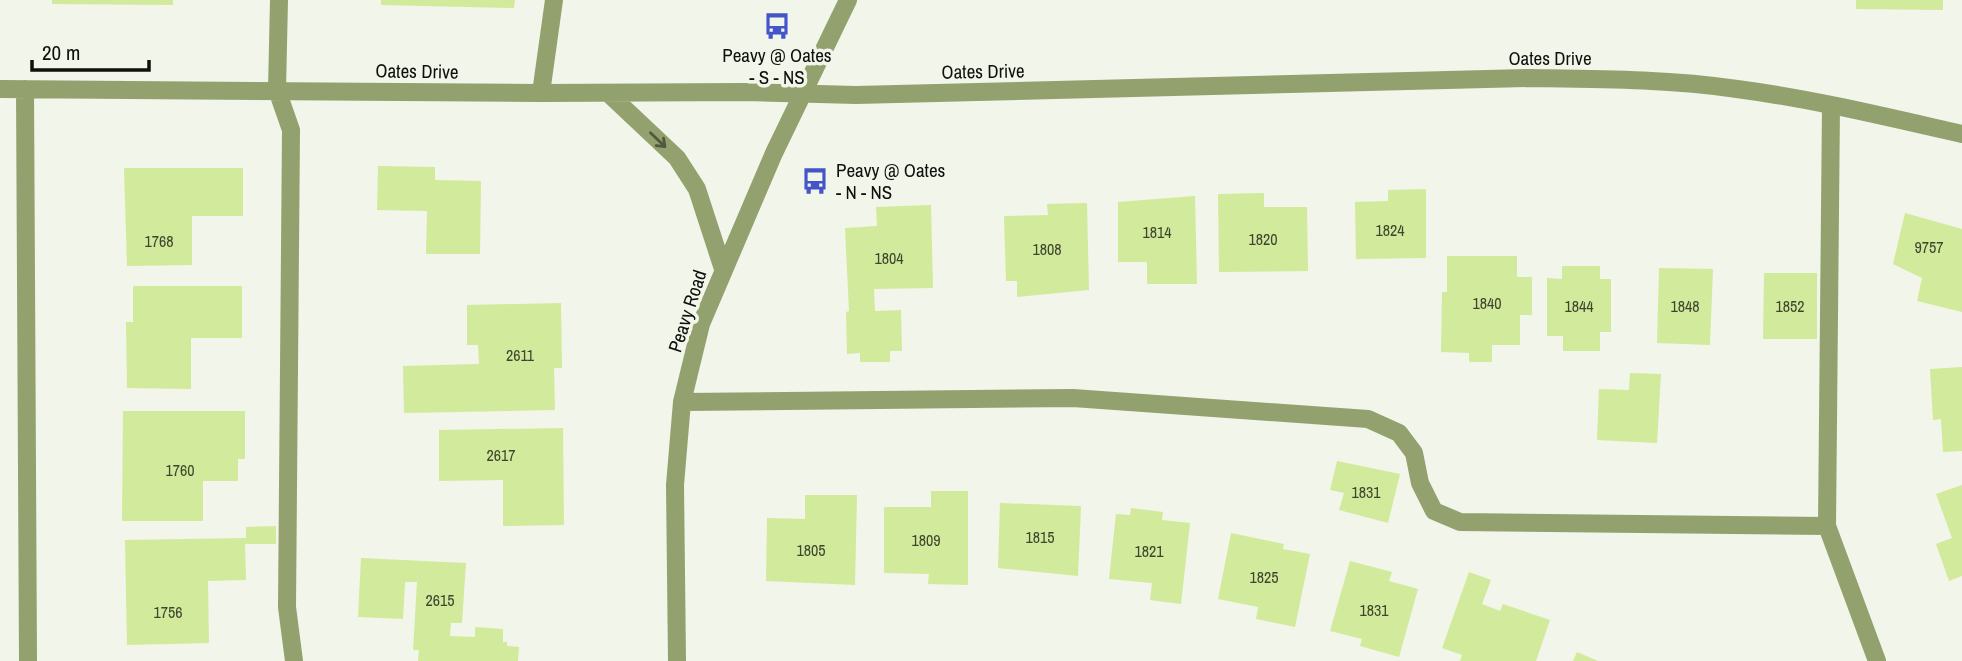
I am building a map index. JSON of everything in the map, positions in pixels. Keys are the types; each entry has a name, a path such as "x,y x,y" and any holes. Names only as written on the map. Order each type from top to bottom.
{"street":[{"path":"279,0 277,90 291,130 287,607 295,661"},
{"path":"541,93 554,0"},
{"name":"Peavy Road","path":"677,661 675,485 682,402 701,324 801,94 848,0"},
{"name":"Oates Drive","path":"0,89 856,95 1529,78 1616,80 1735,88 1831,105 1962,134"},
{"path":"25,89 28,661"},
{"path":"608,93 677,158 697,189 723,269"},
{"path":"1831,105 1827,526 1877,661"},
{"path":"682,402 1073,398 1368,419 1399,433 1414,453 1420,483 1434,511 1460,522 1827,526"}],"building":[{"path":"52,0 173,0 173,5 52,4"},
{"path":"381,0 515,0 514,8 381,5"},
{"path":"1856,0 1943,0 1943,10 1856,9"},
{"path":"378,166 435,167 435,180 481,181 480,254 426,254 427,211 377,210"},
{"path":"124,168 243,168 243,216 192,216 192,265 127,266"},
{"path":"1426,189 1426,258 1356,259 1355,202 1388,201 1388,190"},
{"path":"1264,193 1264,207 1307,207 1308,271 1219,272 1218,194"},
{"path":"1195,196 1197,284 1147,284 1147,262 1118,262 1118,202"},
{"path":"1087,203 1089,290 1017,297 1017,281 1006,281 1004,216 1048,215 1047,204"},
{"path":"931,205 933,288 874,289 875,311 901,310 902,351 890,351 890,362 860,362 860,353 847,354 846,312 849,311 845,228 877,226 876,207"},
{"path":"1905,213 1962,229 1962,312 1917,301 1922,278 1893,264"},
{"path":"1447,256 1517,256 1517,277 1532,277 1532,315 1520,315 1520,345 1492,345 1492,362 1469,362 1469,353 1441,352 1442,292 1447,292"},
{"path":"1562,266 1600,266 1600,279 1611,279 1611,332 1600,332 1600,351 1563,351 1563,336 1547,336 1547,278 1562,279"},
{"path":"1659,268 1713,269 1710,345 1657,343"},
{"path":"1764,273 1817,273 1817,339 1763,339"},
{"path":"133,286 242,286 242,338 191,338 191,389 127,388 126,322 133,322"},
{"path":"561,303 562,368 554,368 555,410 404,413 403,366 479,364 478,345 467,345 467,305"},
{"path":"1962,367 1962,451 1943,452 1941,419 1933,420 1930,369"},
{"path":"1630,373 1661,374 1657,443 1597,440 1599,389 1629,390"},
{"path":"123,411 245,411 245,459 238,459 238,481 203,481 203,521 122,521"},
{"path":"563,428 564,525 503,526 503,480 439,481 439,430"},
{"path":"1337,461 1400,474 1388,523 1339,510 1344,493 1330,490"},
{"path":"1962,485 1962,576 1949,581 1936,544 1952,538 1936,494"},
{"path":"931,491 968,491 968,585 928,584 929,574 884,573 884,507 931,507"},
{"path":"805,495 857,495 855,585 766,581 767,518 805,519"},
{"path":"1000,503 1081,506 1078,576 998,568"},
{"path":"1131,508 1163,512 1162,520 1190,523 1181,604 1150,600 1152,583 1109,579 1116,514 1130,515"},
{"path":"276,526 276,544 245,544 246,580 208,581 209,643 127,645 125,540 246,538 246,527"},
{"path":"1231,533 1284,544 1283,549 1310,554 1295,627 1256,619 1258,607 1218,599"},
{"path":"361,558 466,563 462,623 451,623 450,636 475,637 475,627 503,629 503,642 507,642 507,646 519,647 518,661 418,661 419,650 413,650 417,582 405,582 403,619 358,617"},
{"path":"1350,561 1392,572 1389,581 1418,589 1399,657 1360,646 1362,639 1330,631"},
{"path":"1469,572 1491,580 1482,604 1500,611 1503,604 1550,620 1536,661 1460,661 1462,655 1442,648"},
{"path":"1577,652 1598,661 1573,661"}],"place":[{"name":"Peavy @ Oates - S - NS","path":"777,26"},
{"name":"Peavy @ Oates - N - NS","path":"815,181"}]}
